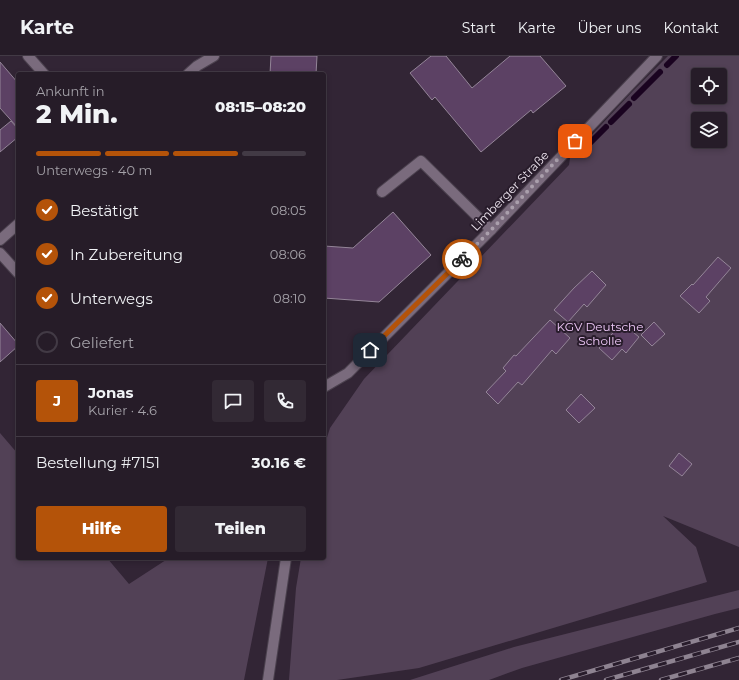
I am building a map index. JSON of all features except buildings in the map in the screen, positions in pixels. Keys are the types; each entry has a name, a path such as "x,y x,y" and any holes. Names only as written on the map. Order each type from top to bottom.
{"street":[{"path":"28,56 42,72"},
{"path":"190,72 197,66 214,56"},
{"name":"Limberger Straße","path":"326,386 348,373 491,230 657,56"},
{"path":"382,192 421,161 491,230"},
{"path":"0,240 16,226"},
{"path":"0,252 16,271"},
{"path":"268,680 286,560"}],"green space":[{"name":"KGV Deutsche Scholle","path":"668,56 739,56 739,547 663,516 696,547 707,582 419,668 337,680 289,680 296,588 301,560 326,560 326,441 330,428 364,379 569,165 570,158"},
{"path":"0,433 16,452 16,560 109,560 129,584 166,560 268,560 244,680 0,680"},
{"path":"739,590 739,608 522,668 489,680 410,680 514,647"}],"waterway":[{"path":"667,65 676,56"},
{"path":"634,98 660,72"},
{"path":"611,122 629,104"},
{"path":"585,148 606,127"}],"railway":[{"path":"561,680 739,628"},
{"path":"606,680 739,642"},
{"path":"661,680 739,658"}],"way so far":[{"path":"462,259 575,141"}],"route":[{"path":"370,350 462,259"}]}
